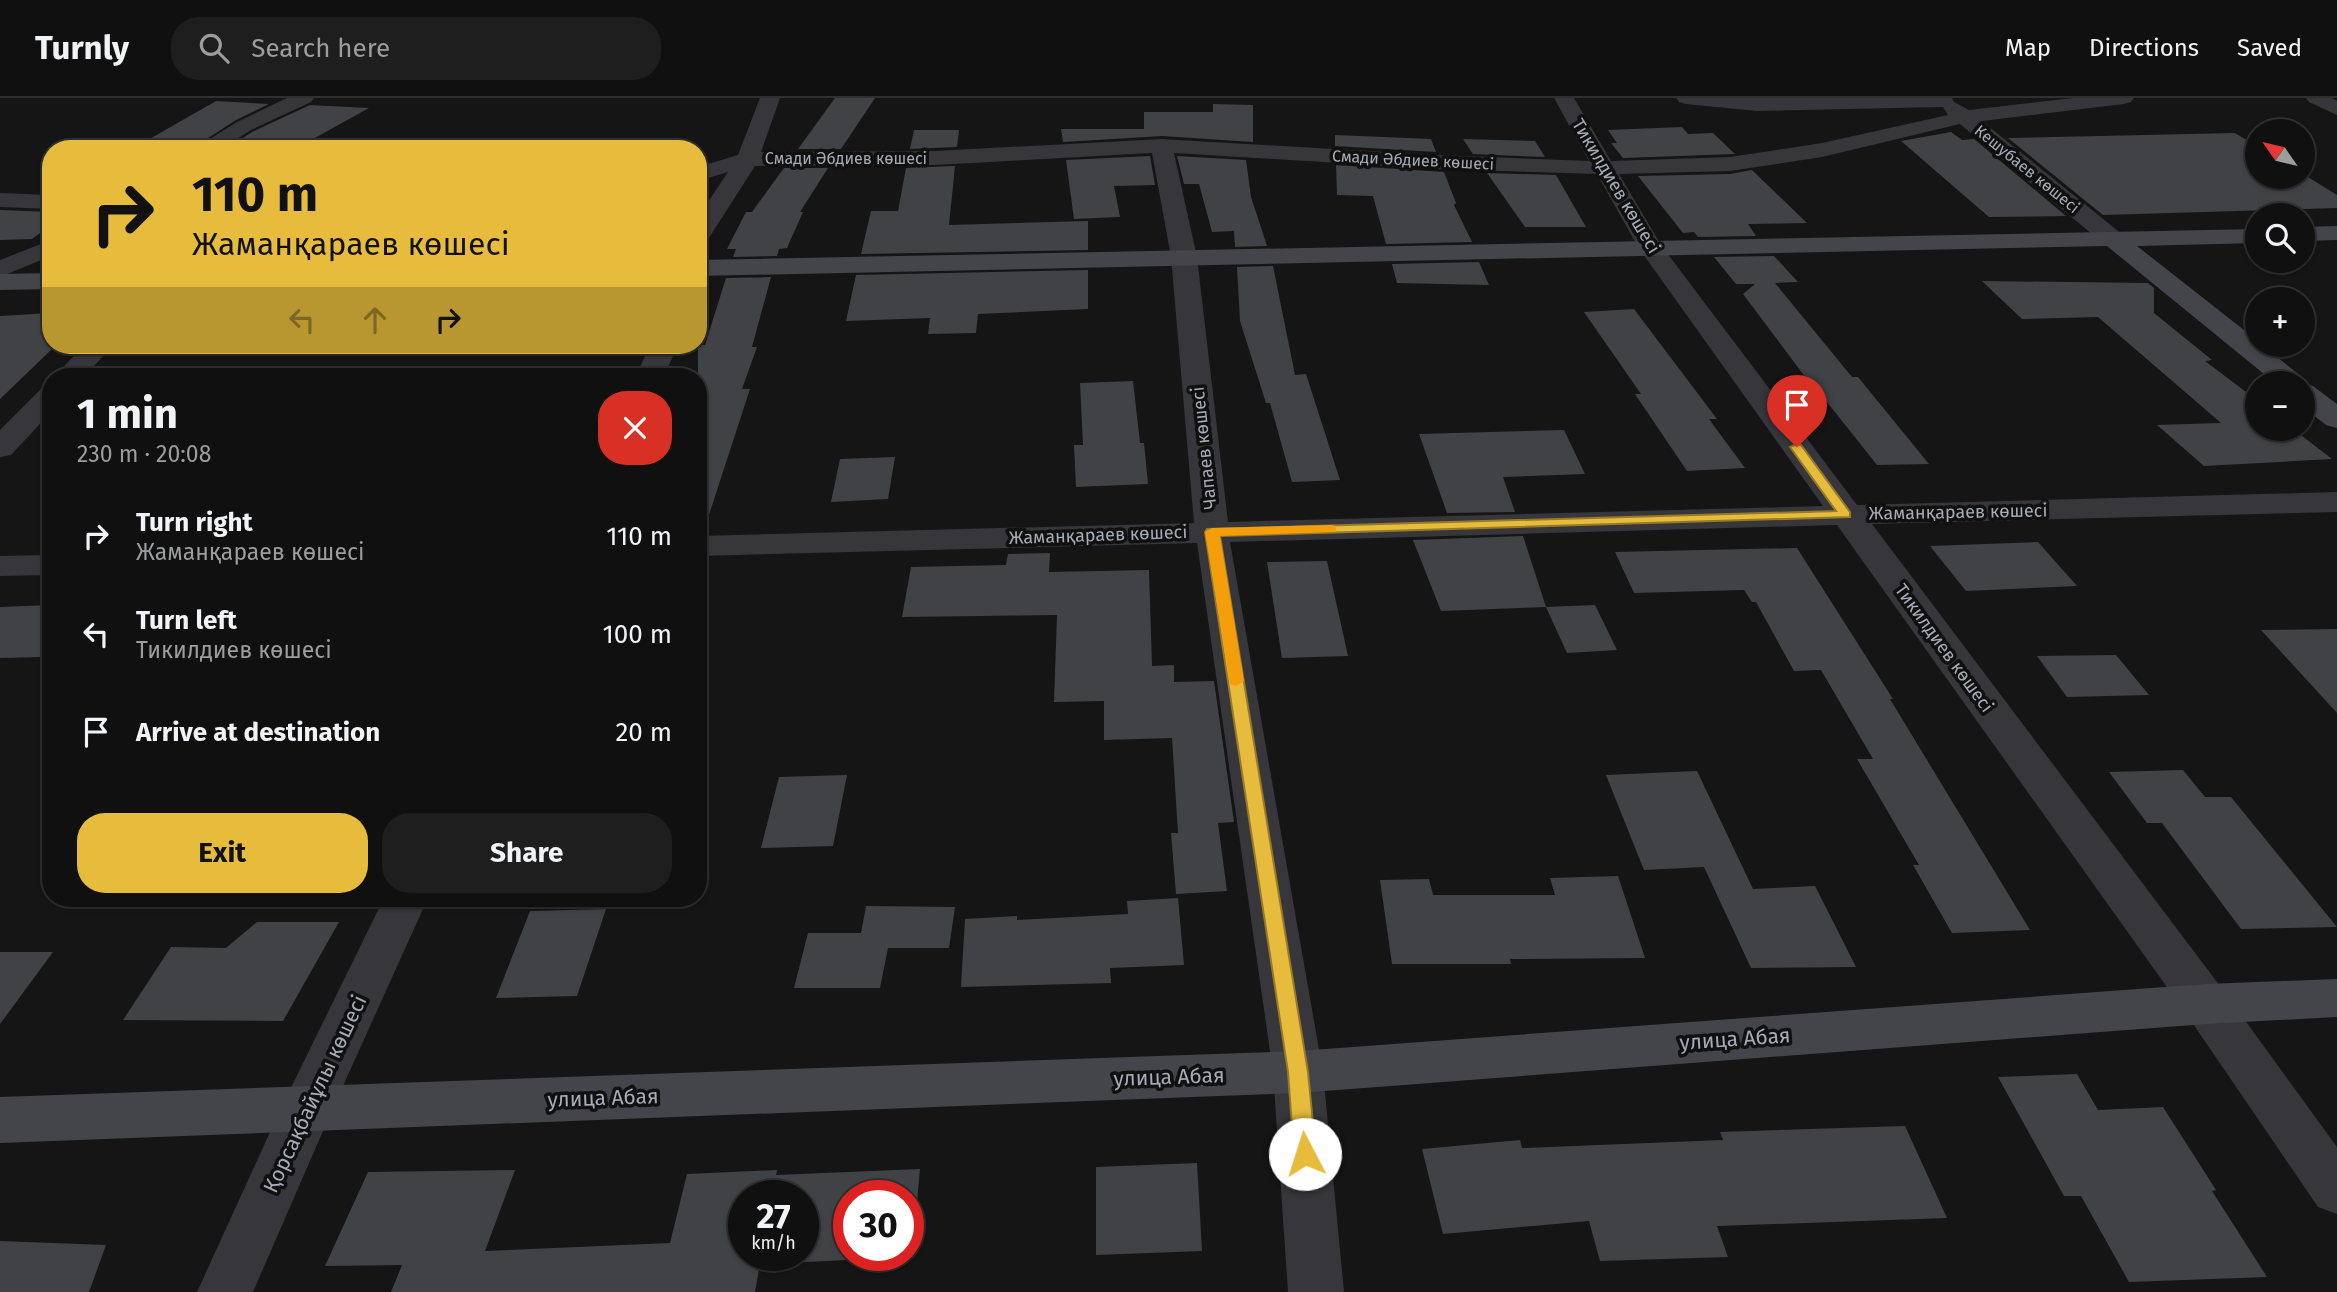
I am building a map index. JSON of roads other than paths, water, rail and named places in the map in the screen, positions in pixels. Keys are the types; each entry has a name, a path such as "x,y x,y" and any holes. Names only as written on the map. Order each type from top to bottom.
{"main road":[{"path":"2315,234 2337,233"},
{"path":"707,268 2245,236"},
{"path":"2114,240 2277,371"},
{"path":"0,282 42,281"},
{"path":"2315,402 2337,419"},
{"name":"улица Абая","path":"0,1120 1298,1072 2206,1004 2337,999"}],"street":[{"path":"219,140 243,125 304,98"},
{"path":"707,222 748,159 770,98"},
{"name":"Тикилдиев көшесі","path":"1564,98 1650,247 2206,1004 2337,1190"},
{"path":"1686,98 1757,105 1942,99"},
{"name":"Смади Әбдиев көшесі","path":"707,171 748,159 934,158 1162,146 1436,162 1604,168 1730,164 1822,150 1965,117 2124,98"},
{"path":"2316,98 2337,109"},
{"name":"Кешубаев көшесі","path":"1942,99 2114,240"},
{"name":"Чапаев көшесі","path":"1162,146 1184,257 1212,532 1298,1072 1317,1292"},
{"path":"0,200 42,202"},
{"path":"0,269 42,251"},
{"path":"77,368 90,354"},
{"path":"0,448 42,404"},
{"name":"Жаманқараев көшесі","path":"707,547 2337,502"},
{"path":"0,566 42,565"},
{"name":"Қорсақбайұлы көшесі","path":"225,1292 307,1108 402,907"}]}
